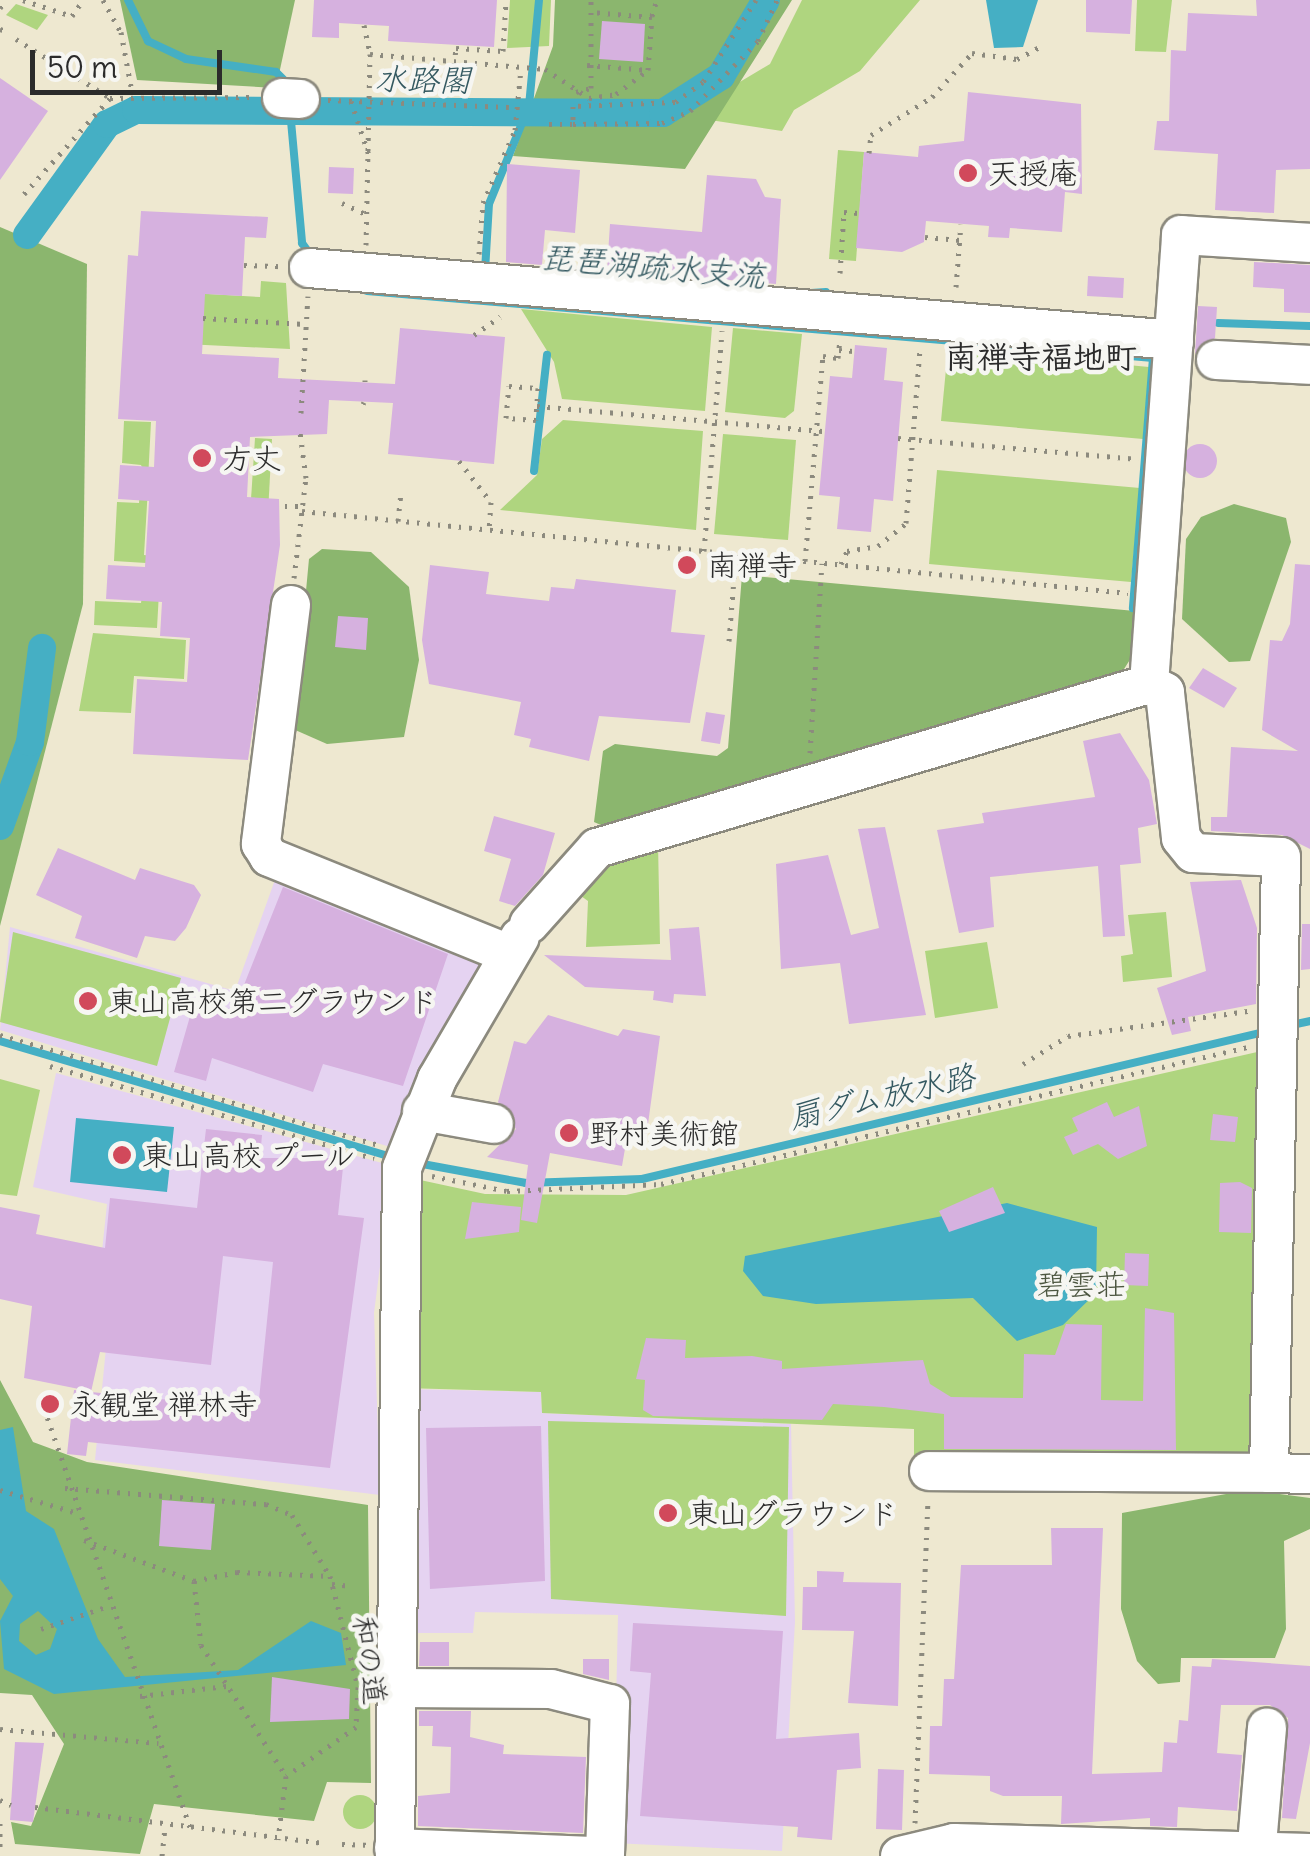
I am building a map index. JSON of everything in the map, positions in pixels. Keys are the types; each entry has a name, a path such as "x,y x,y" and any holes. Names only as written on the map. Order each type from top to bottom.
{"street":[{"path":"1148,684 1166,461 1187,354 1181,234 1310,243"},
{"path":"309,268 922,319 1310,366"},
{"path":"291,606 261,844 269,857 518,938"},
{"path":"592,1856 394,1852 403,1160 422,1111 518,938 597,848 1148,684 1164,692 1181,838 1193,853 1280,856 1269,1472"},
{"path":"422,1111 494,1124"},
{"path":"929,1471 1310,1474"},
{"path":"396,1688 551,1690 610,1704 605,1856"},
{"path":"1257,1852 1266,1726"},
{"path":"907,1852 1310,1852"}],"path":[{"path":"0,8 6,0"},
{"path":"23,0 72,16 83,0"},
{"path":"103,0 122,32 132,92"},
{"path":"454,66 456,48 503,50 506,0"},
{"path":"574,92 591,88 591,0"},
{"path":"454,66 551,72 574,92 616,94 648,70 656,0"},
{"path":"573,108 675,102 703,82 756,0"},
{"path":"549,124 662,123 690,111 758,41 777,0"},
{"path":"590,12 652,17"},
{"path":"364,24 370,54 371,102 365,265"},
{"path":"16,39 110,98"},
{"path":"868,153 871,134 932,97 972,53 1017,59 1038,48"},
{"path":"370,54 450,57 454,66"},
{"path":"588,65 648,70"},
{"path":"478,274 483,203 515,130 521,69"},
{"path":"24,194 110,98 132,92 508,107"},
{"path":"573,122 574,92"},
{"path":"351,101 371,162"},
{"path":"342,203 368,215"},
{"path":"840,273 844,212 859,213"},
{"path":"956,287 962,224"},
{"path":"925,237 960,240"},
{"path":"301,413 309,268"},
{"path":"704,551 724,302"},
{"path":"474,334 514,308"},
{"path":"805,561 823,356 838,358 842,312"},
{"path":"204,318 306,324"},
{"path":"841,564 847,551 878,546 906,523 922,319"},
{"path":"839,350 854,351"},
{"path":"509,386 538,388 537,406 536,420 506,418 509,386"},
{"path":"499,403 508,404"},
{"path":"537,406 825,431"},
{"path":"291,606 302,509 300,432"},
{"path":"898,438 1166,461"},
{"path":"458,460 491,502 489,530"},
{"path":"398,521 401,492"},
{"path":"285,506 329,514 1156,596"},
{"path":"729,641 736,554"},
{"path":"810,759 805,723 822,563"},
{"path":"1023,1064 1068,1036 1276,1026"},
{"path":"0,1035 507,1191 661,1184 1276,1026"},
{"path":"50,1066 403,1160"},
{"path":"44,1408 74,1512 191,1829"},
{"path":"907,1852 929,1471"},
{"name":"和の道","path":"66,1488 266,1504 292,1515 330,1576 350,1634 356,1727 286,1776"},
{"path":"0,1490 74,1512"},
{"path":"84,1540 194,1581 237,1572 330,1576"},
{"path":"194,1581 192,1618 224,1683 286,1776 278,1838"},
{"path":"332,1584 352,1586"},
{"path":"40,1629 108,1606"},
{"path":"140,1696 224,1683"},
{"path":"0,1729 158,1743"},
{"path":"0,1800 11,1806"},
{"path":"35,1807 326,1843"},
{"path":"0,1823 0,1848"},
{"path":"162,1856 165,1826"}],"shaded area":[{"path":"276,877 495,954 397,1149 0,1030 10,927 235,991"},
{"path":"56,1073 393,1166 374,1313 380,1495 95,1460 106,1348 92,1346 107,1204 33,1187"},
{"path":"404,1389 541,1392 542,1413 791,1424 795,1622 782,1851 613,1843 618,1615 475,1612 473,1633 410,1633"}],"green space":[{"path":"120,0 295,0 276,88 137,80"},
{"path":"510,0 551,0 549,46 507,48"},
{"path":"555,0 792,0 685,169 513,156 553,46"},
{"path":"802,0 920,0 860,71 794,110 782,131 710,120 713,98 770,64"},
{"path":"1137,0 1172,0 1166,52 1135,51"},
{"path":"16,4 48,15 37,30 6,15"},
{"path":"838,150 864,152 856,261 829,259"},
{"path":"0,227 87,264 83,604 0,926"},
{"path":"261,281 286,283 290,349 185,344 191,293 260,297"},
{"path":"521,309 712,327 705,411 562,399 554,362"},
{"path":"733,328 802,334 794,411 785,418 725,412"},
{"path":"948,348 1149,367 1143,439 941,421"},
{"path":"563,420 703,431 696,530 500,510 537,475 542,439"},
{"path":"124,421 151,422 148,480 141,465 122,463"},
{"path":"723,434 796,440 788,540 714,534"},
{"path":"255,438 272,439 267,531 249,530"},
{"path":"937,470 1140,488 1131,582 929,564"},
{"path":"140,487 148,488 144,555 161,557 157,628 94,625 95,601 141,603 146,563 114,561 117,502 139,503"},
{"path":"1234,504 1286,518 1291,542 1250,661 1229,662 1182,619 1186,539 1201,517"},
{"path":"322,549 371,552 409,587 419,660 404,737 327,744 293,729 309,559"},
{"path":"742,575 1135,611 1131,658 1119,677 610,829 594,822 603,751 615,744 717,756 728,748"},
{"path":"93,633 186,640 184,679 134,676 131,713 79,711"},
{"path":"658,843 660,944 586,947 588,901 574,891 600,859"},
{"path":"1166,912 1172,977 1123,982 1121,956 1133,954 1128,915"},
{"name":"東山高校第二グラウンド","path":"13,932 181,978 157,1066 0,1022"},
{"path":"987,942 998,1008 935,1018 925,951"},
{"name":"碧雲荘","path":"1266,1050 1266,1470 914,1468 914,1429 542,1413 541,1392 404,1388 411,1178 485,1194 626,1195"},
{"path":"0,1079 40,1090 17,1196 0,1194"},
{"name":"永観堂 禅林寺","path":"0,1380 33,1442 87,1462 368,1505 371,1783 327,1782 314,1821 154,1804 140,1854 15,1844 11,1822 31,1826 64,1744 32,1695 0,1693"},
{"name":"東山グラウンド","path":"548,1421 789,1427 786,1616 551,1599"},
{"path":"1248,1490 1310,1498 1310,1529 1284,1541 1286,1629 1275,1658 1181,1658 1180,1682 1158,1684 1137,1661 1121,1609 1122,1513"},
{"path":"360,1795 372,1800 377,1812 372,1824 360,1829 348,1824 343,1812 348,1800"}],"water":[{"path":"986,0 1038,0 1023,47 994,48"},
{"name":"東山高校 プール","path":"76,1118 174,1127 167,1192 70,1182"},
{"path":"1007,1203 1097,1227 1096,1293 1063,1325 1017,1341 973,1298 816,1304 763,1296 743,1271 745,1256"},
{"path":"13,1427 26,1511 54,1529 98,1639 125,1677 238,1670 311,1621 341,1633 346,1665 54,1694 4,1669 0,1621 13,1596 0,1579 0,1430","holes":["38,1611 57,1629 50,1649 36,1655 19,1641 20,1624"]}],"building":[{"path":"314,0 497,0 494,47 388,41 389,26 339,23 339,38 312,37"},
{"path":"1086,0 1132,0 1130,34 1086,32"},
{"path":"1256,0 1310,0 1310,169 1276,170 1274,213 1215,210 1218,154 1154,150 1157,121 1169,121 1171,50 1186,51 1188,13 1257,16"},
{"path":"602,21 645,24 643,62 599,59"},
{"path":"0,78 48,111 0,180"},
{"path":"968,92 1081,104 1082,194 1065,192 1062,232 1010,228 1009,238 988,237 989,226 926,221 924,242 902,252 856,248 864,152 918,157 919,146 964,141"},
{"path":"507,164 580,170 575,233 545,230 542,265 506,262"},
{"path":"329,167 354,168 353,194 328,193"},
{"path":"707,175 756,179 765,197 781,199 776,284 607,270 610,224 702,232"},
{"path":"141,211 268,217 266,238 245,237 242,296 205,294 202,354 279,358 278,378 395,384 400,328 505,337 494,464 388,454 393,403 329,400 327,434 250,437 247,497 279,499 280,545 248,760 133,754 137,679 187,682 190,638 160,636 162,602 106,599 108,565 145,567 149,501 118,499 120,465 154,467 156,421 118,419 128,255 138,256"},
{"path":"1254,262 1310,265 1310,313 1284,312 1284,289 1253,287"},
{"path":"1088,276 1124,278 1123,298 1087,296"},
{"path":"1198,306 1217,307 1215,338 1195,354"},
{"path":"855,345 887,348 884,380 903,382 893,501 874,499 871,532 837,529 840,497 819,495 830,376 852,378"},
{"path":"1200,444 1212,449 1217,461 1212,473 1200,478 1188,473 1183,461 1188,449"},
{"path":"1295,564 1310,565 1310,849 1282,835 1211,831 1211,817 1227,817 1231,747 1298,751 1262,730 1270,640 1282,641 1290,624"},
{"path":"430,565 489,572 486,594 549,601 551,587 574,589 576,579 676,590 671,632 705,635 690,723 599,716 589,761 529,747 531,739 514,735 521,702 429,684 422,640"},
{"path":"338,616 368,618 366,650 335,647"},
{"path":"1203,668 1237,688 1224,708 1189,688"},
{"path":"706,712 725,715 720,744 701,741"},
{"path":"1120,733 1149,780 1157,824 1138,828 1141,863 1120,865 1125,936 1103,937 1098,866 990,877 994,927 959,933 937,830 984,823 982,813 1095,797 1083,741"},
{"path":"494,816 555,833 543,875 515,906 499,901 511,859 484,851"},
{"path":"885,827 926,1015 849,1024 840,963 781,969 776,864 828,855 851,935 879,928 858,829"},
{"path":"58,848 135,880 140,868 194,885 201,895 186,928 175,941 145,936 137,958 75,938 82,916 36,895"},
{"path":"1241,880 1257,928 1256,1004 1188,1017 1191,1031 1172,1035 1157,988 1206,971 1190,882"},
{"path":"283,887 448,954 403,1086 323,1064 313,1092 212,1058 206,1081 174,1072 195,999 234,1010"},
{"path":"1302,924 1310,924 1310,969 1301,970"},
{"path":"699,927 706,996 674,994 673,1003 653,1000 654,991 585,987 544,955 671,960 669,929"},
{"path":"548,1015 618,1036 623,1029 660,1036 645,1146 626,1143 622,1166 550,1153 537,1223 521,1220 528,1165 487,1157 516,1129 498,1102 514,1041 526,1044"},
{"path":"1107,1102 1114,1117 1139,1106 1147,1146 1118,1159 1098,1144 1073,1155 1064,1137 1078,1131 1072,1118"},
{"path":"1213,1114 1238,1117 1235,1142 1210,1140"},
{"path":"206,1129 262,1135 260,1158 344,1158 338,1215 364,1218 330,1468 88,1442 86,1456 67,1454 74,1390 89,1391 24,1378 32,1306 0,1299 0,1207 40,1215 36,1234 105,1248 110,1198 197,1208","holes":["223,1256 273,1262 258,1409 91,1392 100,1352 211,1365"]},
{"path":"1240,1182 1252,1188 1251,1233 1219,1232 1220,1183"},
{"path":"993,1187 1005,1213 949,1232 939,1211"},
{"path":"472,1202 521,1207 519,1232 465,1239"},
{"path":"1125,1253 1149,1254 1148,1286 1124,1285"},
{"path":"1145,1308 1174,1313 1176,1450 944,1449 944,1414 884,1407 833,1404 822,1420 653,1416 643,1410 645,1380 636,1379 646,1338 686,1340 685,1358 752,1356 782,1361 782,1369 923,1360 930,1384 951,1397 1023,1398 1024,1354 1055,1355 1066,1324 1102,1325 1101,1400 1143,1401"},
{"path":"541,1426 545,1581 430,1589 426,1428"},
{"path":"162,1500 215,1504 211,1550 159,1546"},
{"path":"1051,1528 1103,1528 1092,1774 1162,1772 1164,1742 1177,1743 1179,1720 1188,1721 1192,1666 1211,1667 1212,1659 1310,1666 1310,1743 1296,1819 1282,1818 1288,1718 1270,1705 1221,1705 1217,1753 1242,1755 1237,1811 1178,1807 1177,1827 1150,1826 1150,1818 1061,1824 1062,1796 1003,1796 990,1791 990,1776 929,1774 930,1726 942,1726 944,1679 954,1679 961,1565 1052,1565"},
{"path":"817,1571 844,1572 843,1582 901,1583 898,1706 848,1703 854,1631 802,1630 803,1587 817,1587"},
{"path":"633,1623 783,1631 776,1739 859,1733 861,1768 837,1770 832,1840 797,1837 798,1827 640,1816 651,1673 630,1671"},
{"path":"420,1642 449,1642 449,1666 419,1666"},
{"path":"583,1659 609,1659 609,1680 583,1674"},
{"path":"272,1677 350,1689 349,1719 270,1722"},
{"path":"419,1711 471,1711 470,1737 504,1745 503,1754 586,1757 583,1833 418,1826 418,1796 450,1793 451,1747 432,1746 433,1726 419,1726"},
{"path":"15,1742 44,1743 33,1822 10,1820"},
{"path":"878,1769 904,1770 902,1830 876,1829"}],"waterway":[{"path":"128,0 148,41 186,59 276,72 290,86"},
{"path":"485,271 489,204 529,106 539,0"},
{"name":"水路閣","path":"27,235 107,124 136,110 663,113 721,76 766,0"},
{"path":"290,110 302,243 312,257"},
{"path":"367,291 1153,358 1133,608"},
{"name":"琵琶湖疏水支流","path":"796,294 826,292"},
{"name":"琵琶湖疏水支流","path":"1218,323 1310,326"},
{"path":"534,471 547,355"},
{"path":"0,826 30,742 42,648"},
{"name":"扇ダム放水路","path":"1287,1026 1310,1021"},
{"name":"扇ダム放水路","path":"417,1163 526,1183 642,1179 1268,1031"},
{"name":"扇ダム放水路","path":"0,1041 394,1158"}],"place":[{"name":"天授庵","path":"968,173"},
{"name":"方丈","path":"202,458"},
{"name":"南禅寺","path":"687,565"},
{"name":"東山高校第二グラウンド","path":"88,1001"},
{"name":"野村美術館","path":"569,1133"},
{"name":"東山高校 プール","path":"122,1155"},
{"name":"永観堂 禅林寺","path":"50,1404"},
{"name":"東山グラウンド","path":"668,1513"}],"district":[{"name":"南禅寺福地町","path":"1041,357"}]}
